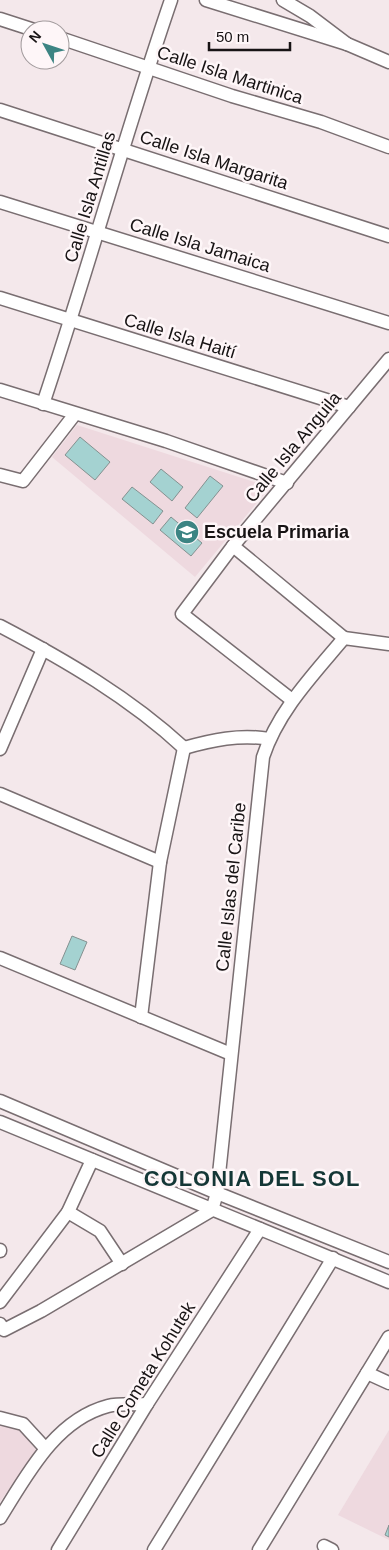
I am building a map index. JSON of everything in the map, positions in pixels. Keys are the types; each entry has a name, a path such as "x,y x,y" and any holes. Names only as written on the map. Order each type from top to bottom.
{"street":[{"name":"Calle Isla Antillas","path":"43,404 71,320 148,66 171,0"},
{"path":"206,0 347,44 389,62"},
{"path":"283,0 347,44"},
{"path":"0,19 20,25"},
{"name":"Calle Isla Martinica","path":"70,41 232,96 321,122 389,147"},
{"name":"Calle Isla Margarita","path":"0,110 389,236"},
{"name":"Calle Isla Jamaica","path":"0,202 389,323"},
{"name":"Calle Isla Haití","path":"0,298 350,407"},
{"name":"Calle Isla Anguila","path":"292,700 182,614 233,546 388,364"},
{"path":"0,390 166,441 287,483"},
{"path":"0,475 23,481 75,414"},
{"path":"233,546 344,638 389,644"},
{"path":"0,626 43,649 96,682 163,728 184,748"},
{"name":"Calle Islas del Caribe","path":"212,1210 217,1193 263,757 269,739 292,700 344,638"},
{"path":"0,749 43,649"},
{"path":"184,748 206,741 238,737 253,736 269,739"},
{"path":"141,1017 160,862 184,748"},
{"path":"0,794 160,862"},
{"path":"0,958 232,1054"},
{"path":"0,1100 217,1193 389,1262"},
{"path":"0,1122 389,1282"},
{"path":"0,1302 68,1212 92,1160"},
{"path":"1,1329 122,1264 212,1210"},
{"path":"68,1212 100,1231 122,1264"},
{"name":"Calle Cometa Kohutek","path":"58,1550 147,1404 260,1229"},
{"path":"154,1550 333,1258"},
{"path":"258,1550 389,1337"},
{"path":"367,1373 389,1383"},
{"path":"0,1518 51,1440 90,1413 109,1406 147,1404"},
{"path":"0,1418 23,1424 45,1448"}],"shaded area":[{"name":"Escuela Primaria","path":"77,425 270,487 195,577 52,457"},
{"path":"0,1425 19,1429 36,1450 0,1502"},
{"path":"389,1430 389,1540 338,1515"}],"building":[{"path":"80,437 110,462 95,480 65,455"},
{"path":"161,469 183,487 172,501 150,482"},
{"path":"210,476 223,486 197,518 185,508"},
{"path":"132,487 163,511 153,524 122,499"},
{"path":"171,517 202,543 191,556 160,530"},
{"path":"72,936 87,942 75,970 60,964"},
{"path":"389,1525 389,1537 385,1535"}],"place":[{"name":"Escuela Primaria","path":"187,532"}],"district":[{"name":"COLONIA DEL SOL","path":"252,1178"}]}
